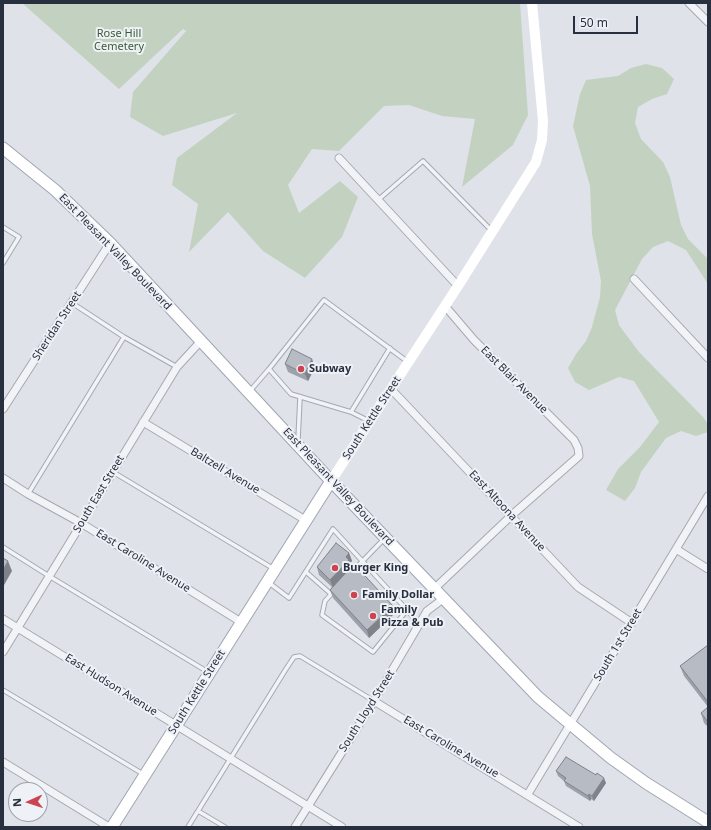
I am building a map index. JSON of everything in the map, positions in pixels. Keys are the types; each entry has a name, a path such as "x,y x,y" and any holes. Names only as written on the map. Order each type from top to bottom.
{"main road":[{"name":"East Pleasant Valley Boulevard","path":"3,148 55,190 110,243 297,445 538,697 570,725 646,783 708,822"},
{"name":"South Kettle Street","path":"111,827 331,481"}],"street":[{"name":"South Kettle Street","path":"331,481 493,232 529,174 541,147 543,121 532,3"},
{"path":"689,3 708,22"},
{"path":"339,158 458,286"},
{"name":"Sheridan Street","path":"3,409 110,243"},
{"path":"634,279 708,358"},
{"name":"East Blair Avenue","path":"445,306 474,340 574,440 578,448 579,456 512,515"},
{"name":"South East Street","path":"3,652 178,367 201,341"},
{"name":"East Altoona Avenue","path":"391,389 512,515 578,587 632,623"},
{"name":"Baltzell Avenue","path":"143,422 307,520"},
{"name":"East Caroline Avenue","path":"3,478 28,494 82,523 240,622"},
{"name":"South 1st Street","path":"528,794 708,496"},
{"path":"434,589 512,515"},
{"path":"676,549 708,569"},
{"name":"South Lloyd Street","path":"295,827 374,701 427,610 443,599"},
{"name":"East Hudson Avenue","path":"3,619 342,827"},
{"name":"East Caroline Avenue","path":"374,701 528,794 579,827"},
{"path":"3,762 111,827"}],"lane":[{"path":"378,200 423,161 493,232"},
{"path":"3,227 19,237 3,264"},
{"path":"249,393 324,300 408,362"},
{"path":"72,303 124,337 178,367"},
{"path":"28,494 124,337"},
{"path":"351,412 390,348"},
{"path":"269,369 291,394 351,412 370,422"},
{"path":"297,445 300,397"},
{"path":"113,472 275,570"},
{"path":"267,582 288,598 333,529 419,624"},
{"path":"352,572 385,538"},
{"path":"3,546 49,576 209,673"},
{"path":"306,572 331,594"},
{"path":"336,589 325,601 322,615 373,652 407,610"},
{"path":"188,827 294,657 300,656 374,701"},
{"path":"3,690 145,775"},
{"path":"198,811 225,827"}],"green space":[{"name":"Rose Hill Cemetery","path":"22,3 520,3 528,115 513,145 462,187 475,119 442,116 409,105 384,106 339,151 312,149 288,185 299,213 340,181 358,197 342,237 305,278 263,251 228,212 189,252 198,204 172,185 177,158 237,113 163,136 130,117 133,92 186,31 183,29 119,89"},
{"path":"646,64 662,68 674,79 667,94 652,99 638,107 635,123 641,139 663,162 670,177 681,225 688,239 708,259 708,284 686,250 668,241 653,247 642,259 615,310 619,325 639,352 703,417 708,424 708,432 696,436 681,431 666,438 641,472 635,488 625,501 606,490 618,469 640,447 659,422 634,381 619,377 589,390 575,382 568,368 586,341 592,327 600,297 601,281 592,234 590,186 573,126 580,94 586,80 618,76 631,68"}],"building":[{"path":"292,349 312,359 305,374 285,364"},
{"path":"336,543 349,553 346,557 349,560 330,580 317,567"},
{"path":"3,558 8,561 3,570"},
{"path":"354,564 393,606 367,630 330,590"},
{"path":"708,645 708,702 680,666"},
{"path":"708,707 708,722 701,713"},
{"path":"566,757 596,775 597,773 604,778 592,796 589,794 588,796 564,781 566,778 556,771"}],"place":[{"name":"Subway","path":"301,369"},
{"name":"Burger King","path":"335,568"},
{"name":"Family Dollar","path":"354,595"},
{"name":"Family Pizza & Pub","path":"373,616"}]}
